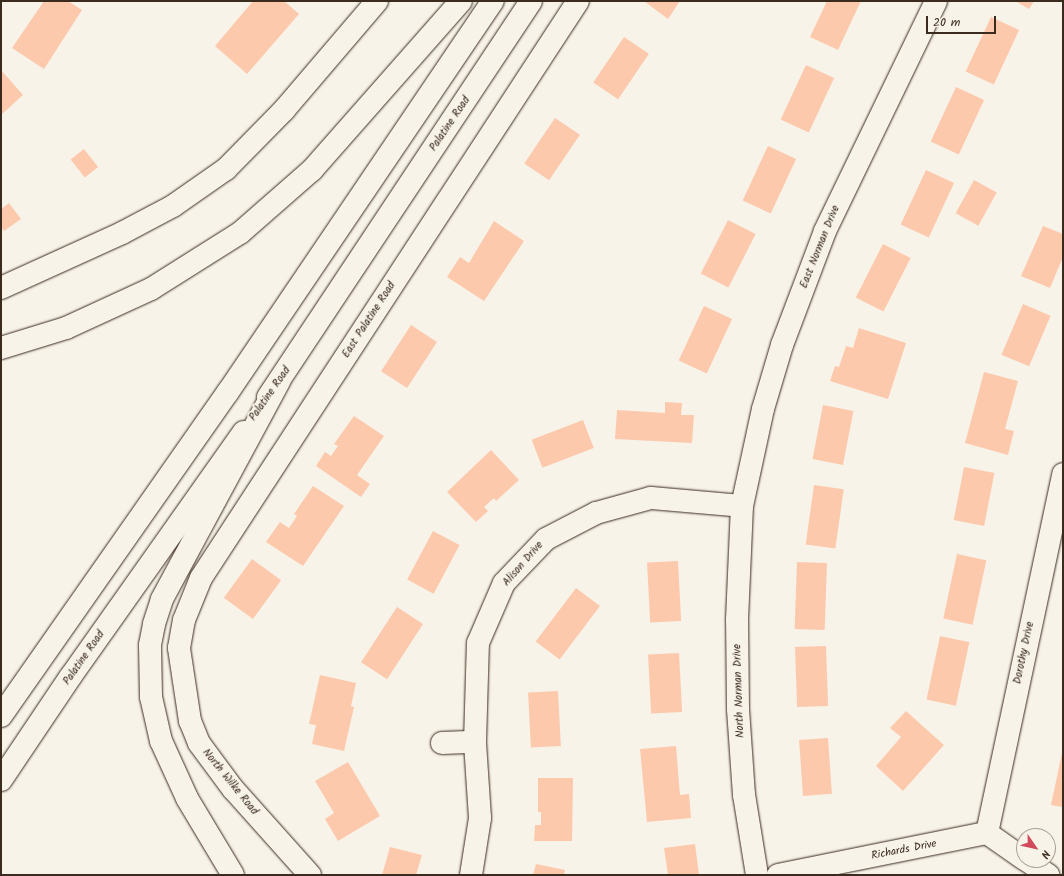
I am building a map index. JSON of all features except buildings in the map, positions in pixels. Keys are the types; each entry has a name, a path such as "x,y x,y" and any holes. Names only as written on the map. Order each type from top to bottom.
{"main road":[{"path":"1,288 122,233 173,206 226,170 284,110 377,1"},
{"path":"1,348 66,328 151,289 240,234 312,170 352,128 461,1"},
{"path":"1,716 228,392 493,1"},
{"name":"Palatine Road","path":"1,780 71,676 279,382 532,1"},
{"name":"East Palatine Road","path":"179,648 184,620 201,578 578,1"},
{"name":"East Norman Drive","path":"742,506 764,409 782,345 825,231 936,1"},
{"path":"234,875 187,798 161,741 151,697 150,645 154,624 162,599 279,382"},
{"name":"Dorothy Drive","path":"987,833 1063,474"},
{"name":"Alison Drive","path":"471,875 480,818 475,742 478,643 504,583 546,539 596,513 651,498 742,506"},
{"name":"North Norman Drive","path":"742,506 737,620 738,709 744,795 757,875"},
{"name":"North Wilke Road","path":"179,648 190,721 200,743 233,788 310,875"},
{"path":"442,743 475,742"},
{"path":"987,833 1016,853"},
{"name":"Richards Drive","path":"778,875 987,833"},
{"path":"1038,868 1048,875"}]}
